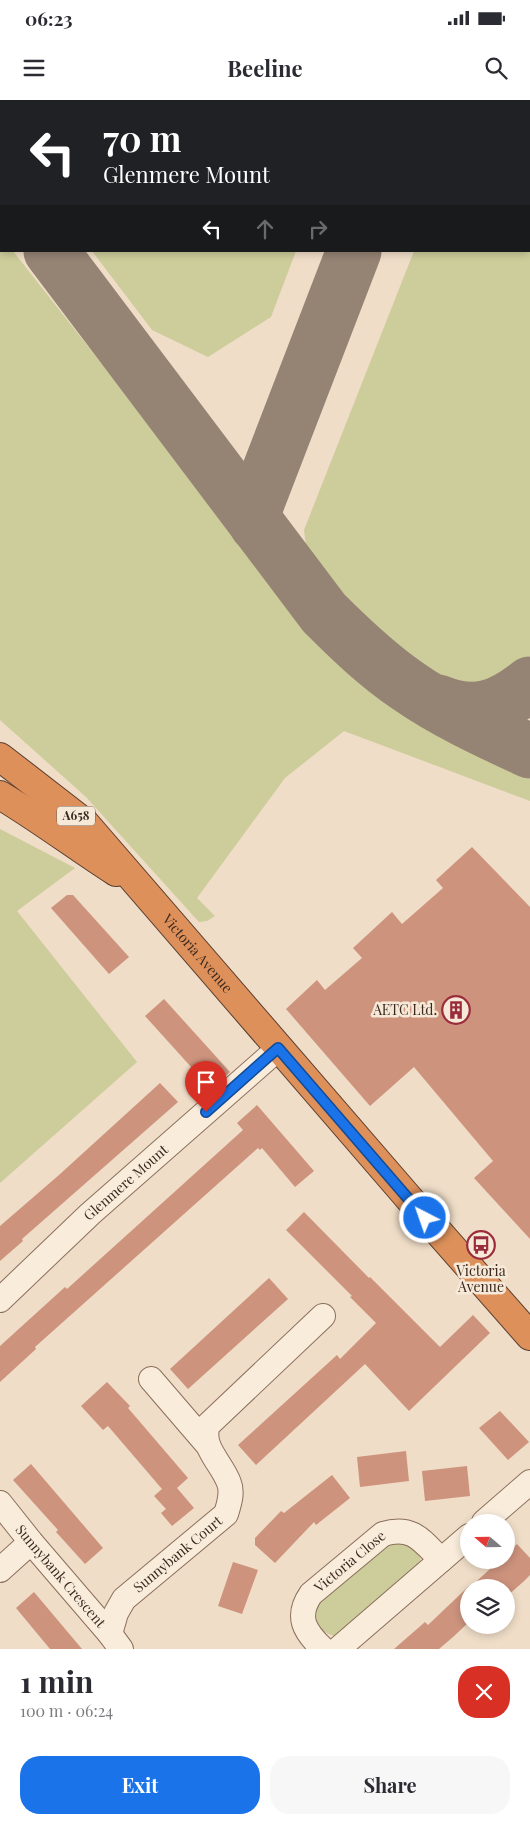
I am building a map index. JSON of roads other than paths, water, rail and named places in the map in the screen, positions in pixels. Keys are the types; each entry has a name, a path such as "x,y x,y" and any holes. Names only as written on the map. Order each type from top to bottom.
{"highway":[{"name":"Victoria Avenue","path":"0,757 84,822 203,958 278,1048 530,1336"},
{"name":"Victoria Avenue","path":"0,795 31,813 79,848 140,887"}],"street":[{"name":"Glenmere Mount","path":"0,1300 90,1214 278,1048"},
{"path":"206,1443 205,1434 208,1425 323,1316"},
{"name":"Sunnybank Court","path":"115,1641 116,1613 124,1599 226,1514 231,1499 230,1484 206,1443 151,1380"},
{"path":"493,1514 530,1482"},
{"name":"Sunnybank Crescent","path":"0,1503 115,1641"},
{"name":"Victoria Close","path":"323,1649 310,1636 304,1625 303,1613 306,1602 311,1594 383,1534 397,1530 408,1532 420,1539 441,1560"},
{"path":"0,1570 31,1542"},
{"path":"338,1649 460,1544"}],"place":[{"name":"AETC Ltd.","path":"456,1010"},
{"name":"Victoria Avenue","path":"481,1245"}]}
